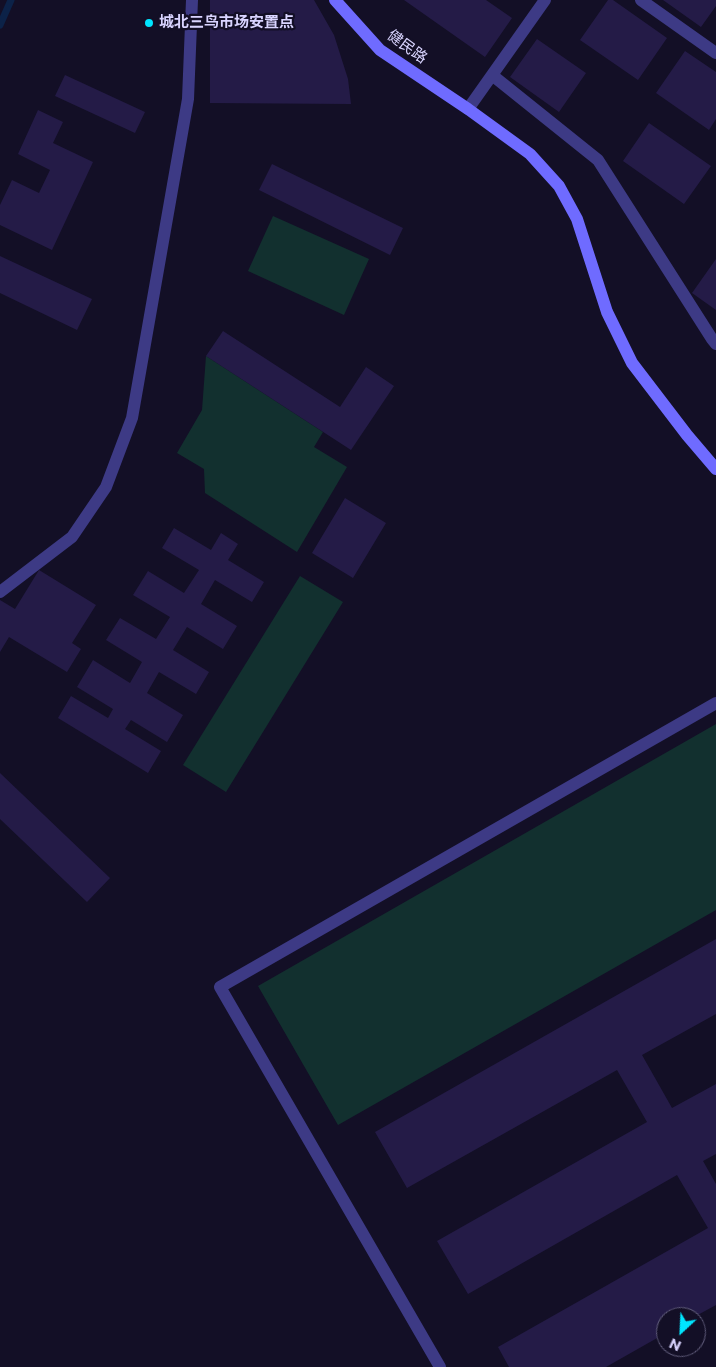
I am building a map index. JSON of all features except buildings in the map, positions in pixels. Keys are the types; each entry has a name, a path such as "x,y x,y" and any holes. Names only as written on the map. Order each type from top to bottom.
{"street":[{"path":"0,592 72,537 106,487 132,418 188,99 192,0"},
{"name":"健民路","path":"335,0 380,50 530,154 559,186 576,219 607,312 632,363 687,435 716,468"},
{"path":"468,110 545,0"},
{"path":"641,0 716,53"},
{"path":"492,75 598,160 716,344"},
{"path":"440,1367 220,987 716,703"}],"green space":[{"path":"273,216 369,259 344,315 248,271"},
{"path":"206,356 323,432 314,447 347,467 297,552 205,493 204,469 177,453 202,410"},
{"path":"300,576 343,602 226,792 183,765"},
{"path":"716,724 716,910 338,1125 258,986"}],"waterway":[{"path":"0,25 11,0"}],"place":[{"name":"城北三鸟市场安置点","path":"149,23"}]}
